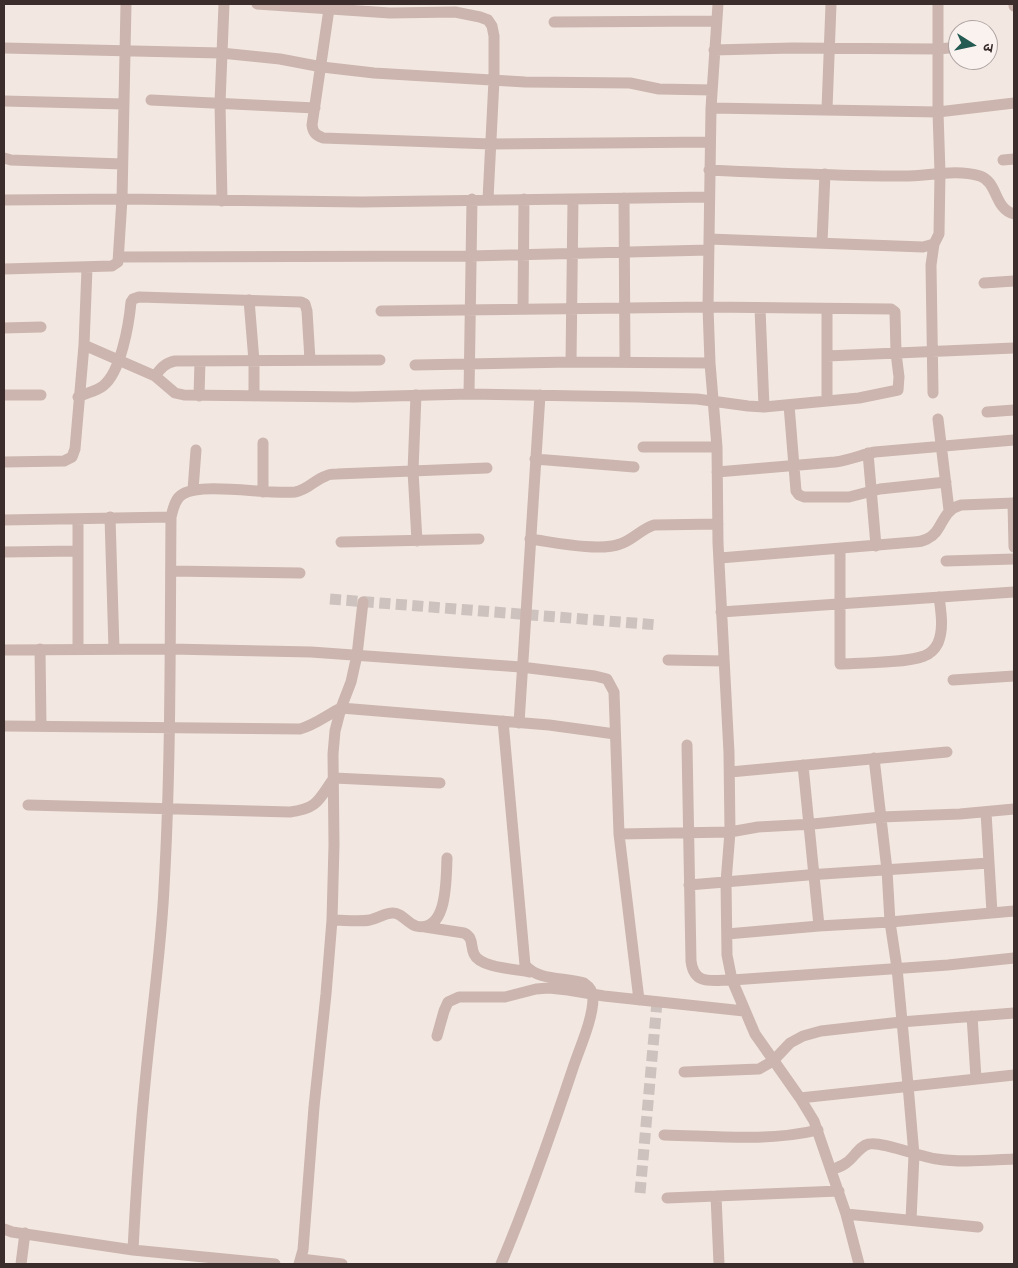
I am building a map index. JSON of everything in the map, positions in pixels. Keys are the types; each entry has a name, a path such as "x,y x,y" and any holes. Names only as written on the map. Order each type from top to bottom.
{"street":[{"path":"4,269 87,268 112,266 118,262 122,199 126,4"},
{"path":"222,201 220,103 224,4"},
{"path":"257,4 390,13 455,12 488,20 492,26 494,80 488,199"},
{"path":"718,4 711,108 708,307 730,772 730,832 726,882 728,955 732,980 755,1034 800,1098 818,1130 839,1191 859,1264"},
{"path":"827,109 831,4"},
{"path":"933,393 931,265 934,244 940,234 938,4"},
{"path":"329,9 315,108 313,131 316,136 323,138 492,144 710,142"},
{"path":"554,22 716,21"},
{"path":"4,48 221,53 280,59 322,67 374,73 525,82 630,83 659,89 712,90"},
{"path":"714,50 948,48"},
{"path":"151,100 315,108"},
{"path":"4,101 124,104"},
{"path":"711,108 938,112 1014,103"},
{"path":"4,158 12,160 122,164"},
{"path":"709,170 912,176 940,172 981,176 988,181 1002,208 1014,214"},
{"path":"822,242 825,174"},
{"path":"4,200 122,199 362,202 709,197"},
{"path":"624,198 625,362"},
{"path":"469,394 472,199"},
{"path":"523,309 524,199"},
{"path":"570,362 573,199"},
{"path":"119,257 470,256 624,252 709,245 822,242 923,247 934,244"},
{"path":"4,462 64,461 72,457 75,449 84,345 87,268"},
{"path":"984,283 1014,281"},
{"path":"78,397 102,387 111,377 125,339 131,302 133,298 139,296 295,301 305,304 310,360"},
{"path":"249,300 254,361 254,396"},
{"path":"84,345 155,376 176,393 199,396 469,394 668,397 712,400 764,407 859,398 898,390 895,312 891,309 708,307 381,312"},
{"path":"760,308 764,407"},
{"path":"828,309 828,401"},
{"path":"4,328 41,326"},
{"path":"827,356 1014,348"},
{"path":"155,376 162,366 168,362 380,360"},
{"path":"199,396 200,361"},
{"path":"415,364 710,363"},
{"path":"4,395 41,395"},
{"path":"416,395 413,471 417,541"},
{"path":"519,723 521,667 540,395"},
{"path":"789,405 793,466 796,491 799,495 804,497 849,497 946,482"},
{"path":"987,412 1014,410"},
{"path":"720,558 876,546 927,539 936,532 949,510 938,419"},
{"path":"717,472 849,460 868,453 1014,440"},
{"path":"263,443 263,492"},
{"path":"643,447 716,447"},
{"path":"193,490 196,450"},
{"path":"868,453 876,546"},
{"path":"535,459 634,467"},
{"path":"133,1250 145,1074 164,889 169,728 171,517 178,498 184,493 193,490 207,489 298,492 325,476 337,474 487,468"},
{"path":"949,510 961,505 1014,503 1014,547"},
{"path":"110,517 114,649"},
{"path":"4,520 171,517"},
{"path":"78,519 78,649"},
{"path":"530,539 611,547 622,544 646,528 654,525 718,524"},
{"path":"341,542 479,539"},
{"path":"840,549 840,664 909,659 932,652 938,643 941,630 939,597"},
{"path":"4,552 78,551"},
{"path":"946,561 1014,559"},
{"path":"171,571 300,573"},
{"path":"721,612 1014,592"},
{"path":"342,1264 300,1262 332,920 333,754 335,731 351,682 357,655 363,602"},
{"path":"40,649 41,726"},
{"path":"4,650 170,649 311,652 521,667 594,676 607,680 614,692 618,834 639,1000"},
{"path":"668,660 724,661"},
{"path":"953,680 1014,676"},
{"path":"4,726 300,729 313,726 324,717 341,708 503,721 615,734"},
{"path":"503,721 525,965 530,972"},
{"path":"687,745 692,971 696,976 706,980 732,980 1014,958"},
{"path":"730,772 947,752"},
{"path":"874,758 882,817 890,922 897,968 914,1154 912,1220"},
{"path":"803,765 820,926"},
{"path":"334,778 440,783"},
{"path":"28,805 290,812 310,808 334,778"},
{"path":"618,834 730,832 758,827 1014,809"},
{"path":"986,812 992,913"},
{"path":"425,927 436,920 442,907 447,858"},
{"path":"689,885 814,874 988,863"},
{"path":"727,934 890,922 1014,910"},
{"path":"332,920 370,920 390,913 396,913 410,924 464,933 469,936 474,954 483,963 584,983 590,987 593,994 588,1023 524,1208 501,1264"},
{"path":"438,1036 448,1002 459,997 505,997 536,989 549,988 744,1011"},
{"path":"684,1072 759,1069 773,1061 790,1043 803,1036 821,1031 901,1022 1014,1013"},
{"path":"972,1016 976,1078"},
{"path":"800,1098 1014,1075"},
{"path":"664,1135 777,1137 818,1130"},
{"path":"832,1170 846,1164 862,1147 870,1143 883,1144 938,1160 969,1161 1014,1158"},
{"path":"667,1198 839,1191"},
{"path":"716,1196 719,1264"},
{"path":"846,1214 978,1227"},
{"path":"4,1229 133,1250 275,1264"},
{"path":"21,1264 25,1233"}],"tunnel":[{"path":"330,599 658,625"},
{"path":"640,1193 657,1002"}]}
